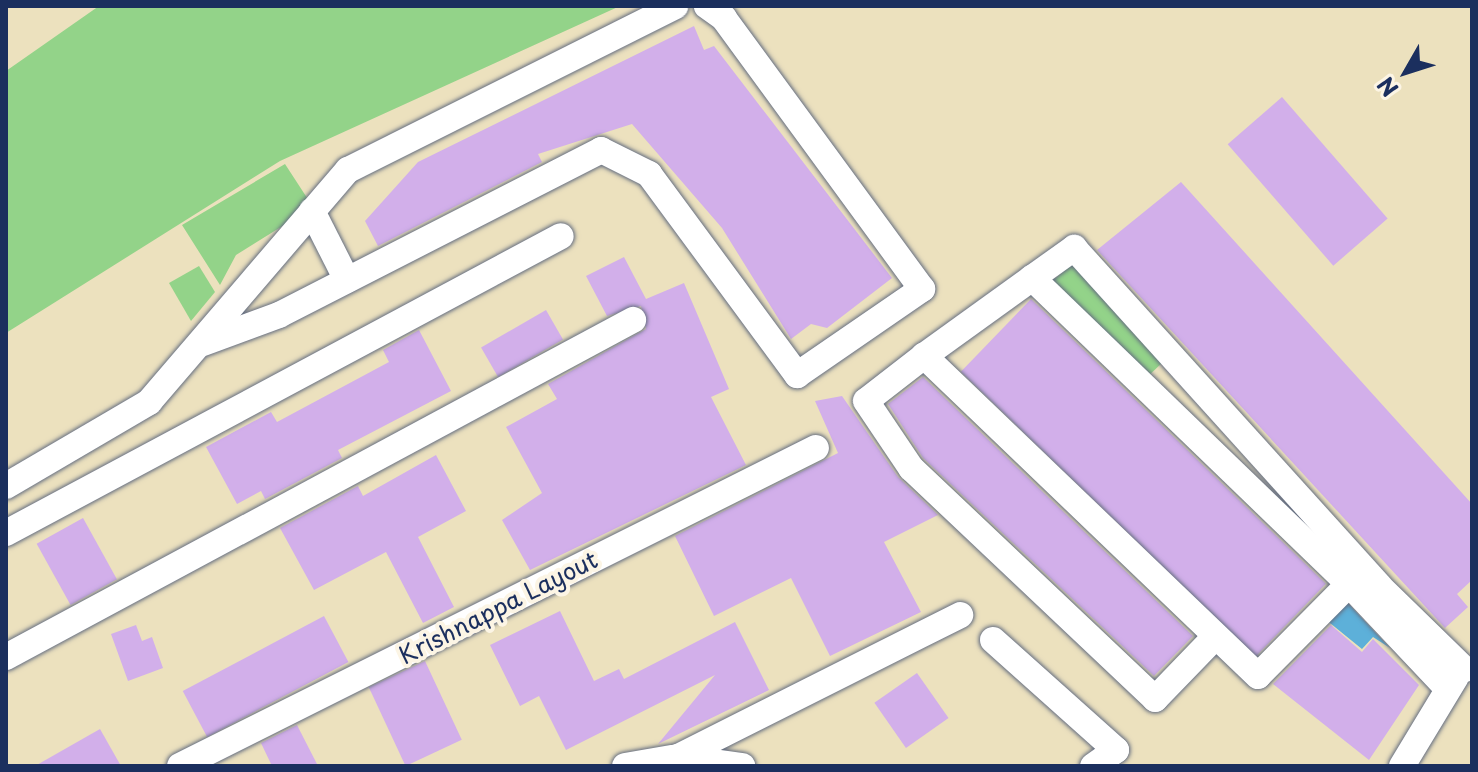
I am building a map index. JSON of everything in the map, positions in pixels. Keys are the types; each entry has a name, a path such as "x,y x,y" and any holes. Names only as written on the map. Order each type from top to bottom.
{"street":[{"path":"6,486 139,411 203,343 348,170 675,6"},
{"path":"203,343 347,280 601,150 649,174 797,375 922,289 724,18 707,6"},
{"path":"312,211 347,280"},
{"path":"6,533 561,236"},
{"path":"1214,638 1155,699 911,468 866,401 1074,248 1364,591"},
{"path":"1032,278 1364,591 1461,672 1402,766"},
{"path":"6,657 633,320"},
{"path":"924,356 1214,638 1258,676 1364,591"},
{"name":"Krishnappa Layout","path":"180,766 816,448"},
{"path":"625,766 678,757 960,615"},
{"path":"993,640 1116,750 1093,766"},
{"path":"678,757 742,766"}],"green space":[{"path":"99,6 620,6 280,161 6,333 6,71"},
{"path":"285,164 313,207 236,255 220,285 182,225"},
{"path":"1074,263 1163,362 1144,380 1047,285"},
{"path":"199,266 215,292 191,321 169,283"}],"water":[{"path":"1345,600 1390,648 1373,637 1362,649 1325,619"}],"building":[{"path":"694,26 704,50 714,46 892,278 827,328 811,324 791,339 722,228 632,124 538,154 542,162 378,246 365,221 418,162"},
{"path":"1282,97 1388,219 1333,266 1228,144"},
{"path":"1181,182 1472,504 1472,580 1457,594 1468,607 1445,628 1097,250"},
{"path":"624,257 646,299 684,283 729,389 711,397 746,465 530,570 502,520 542,493 506,427 557,399 548,384 646,329 641,306 607,316 586,276"},
{"path":"1031,299 1326,584 1256,656 961,372"},
{"path":"546,310 563,339 498,377 481,348"},
{"path":"419,330 451,391 338,450 342,458 265,499 261,491 237,504 206,447 271,412 277,422 389,362 383,350"},
{"path":"923,377 1193,636 1154,676 923,458 888,404"},
{"path":"842,396 898,477 938,515 884,542 921,612 830,656 791,578 714,616 675,536 838,453 815,401"},
{"path":"436,455 466,511 418,537 454,607 423,623 386,552 314,590 280,528 358,486 363,496"},
{"path":"83,518 117,579 71,605 37,544"},
{"path":"560,611 594,681 619,669 624,679 735,622 769,690 658,744 715,675 566,750 539,696 520,706 490,645"},
{"path":"324,616 348,662 207,737 183,691"},
{"path":"136,625 142,641 152,637 163,668 128,681 111,634"},
{"path":"1331,625 1362,652 1373,639 1419,685 1369,760 1273,684"},
{"path":"425,661 462,740 406,766 369,687"},
{"path":"917,673 949,718 906,748 874,703"},
{"path":"297,725 318,766 272,766 261,743"},
{"path":"100,729 121,766 35,766"}]}
